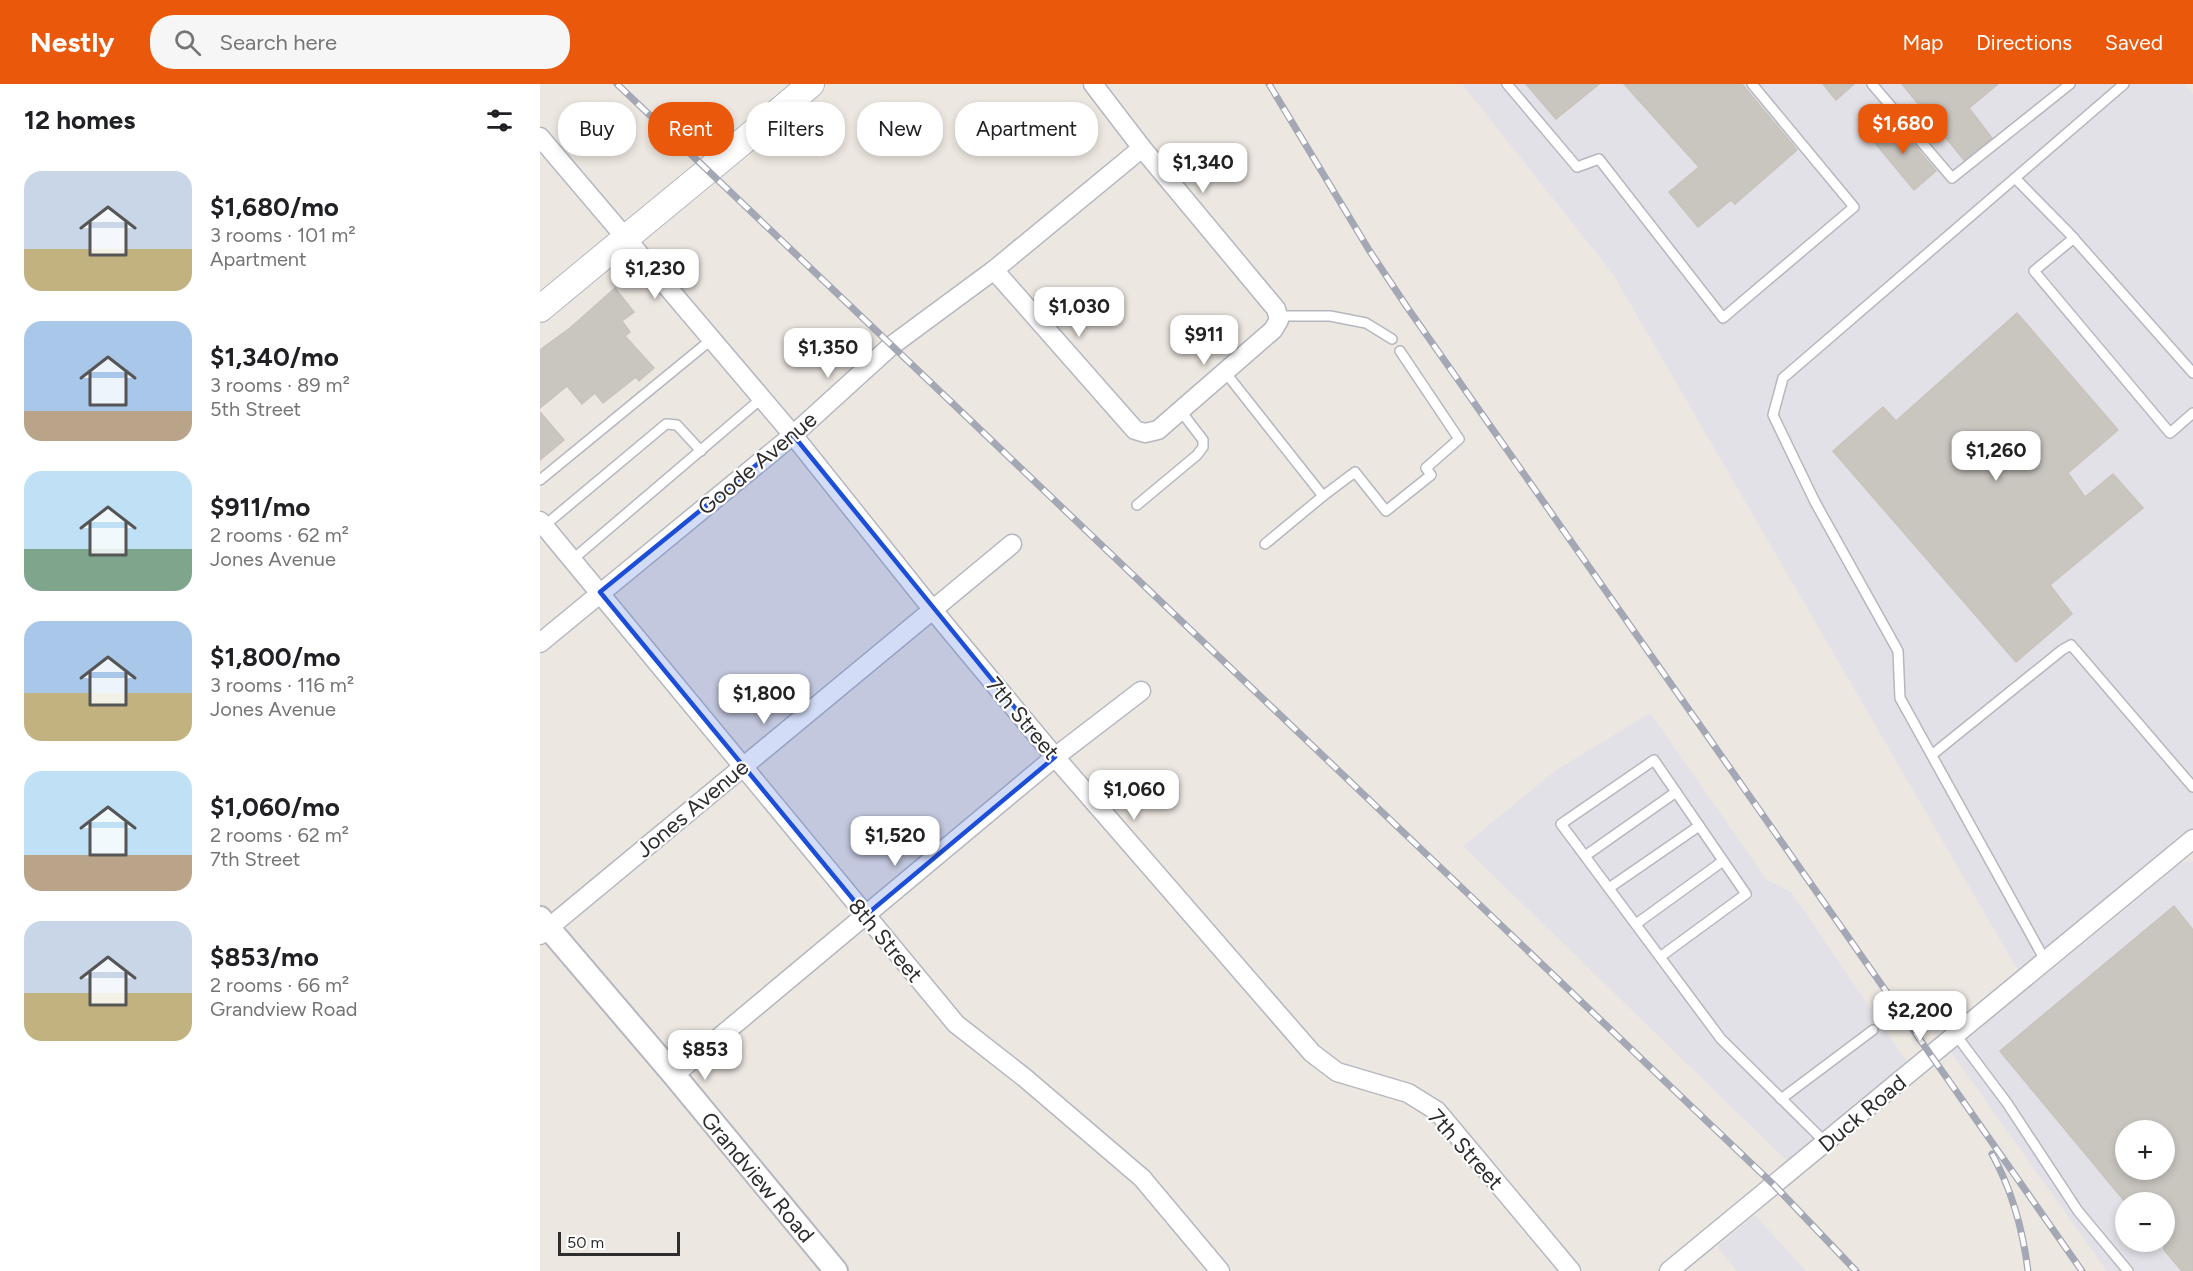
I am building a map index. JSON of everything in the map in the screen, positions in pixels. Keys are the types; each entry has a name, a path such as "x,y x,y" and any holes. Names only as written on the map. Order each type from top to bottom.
{"main road":[{"path":"540,309 708,172 811,84"}],"street":[{"path":"994,270 1135,430 1145,433 1158,430 1273,330 1279,318 1276,309 1142,148 1093,84"},
{"name":"7th Street","path":"540,138 794,435 932,609 1055,757 1312,1053 1337,1072 1408,1094 1437,1111 1571,1271"},
{"name":"Goode Avenue","path":"540,643 794,435 891,346 994,270 1142,148"},
{"name":"8th Street","path":"542,524 956,1024 1025,1078 1142,1178 1220,1271"},
{"name":"Jones Avenue","path":"543,927 742,767 1011,543"},
{"path":"674,1075 1055,757 1141,691"},
{"name":"Duck Road","path":"1669,1271 2193,839"},
{"name":"Grandview Road","path":"543,927 674,1075 836,1271"}],"lane":[{"path":"1507,84 1577,167 1599,159 1723,318 1854,207 1752,84"},
{"path":"1872,84 1952,178 2070,84"},
{"path":"2046,962 1900,698 1898,651 1815,502 1773,415 1784,378 2124,84"},
{"path":"2015,178 2074,238 2193,373"},
{"path":"2074,238 2034,271 2170,433 2193,413"},
{"path":"1279,318 1330,316 1366,323 1392,339"},
{"path":"540,480 712,339"},
{"path":"1265,544 1355,472 1386,511 1431,475 1426,468 1459,439 1400,351"},
{"path":"1225,372 1323,496"},
{"path":"572,560 762,398"},
{"path":"1137,505 1197,455 1203,447 1203,440 1180,410"},
{"path":"542,524 666,424 677,425 701,451"},
{"path":"1933,754 2071,645 2193,787"},
{"path":"1660,957 1746,894 1654,760 1561,824 1721,1039 1826,1143"},
{"path":"1585,856 1676,792"},
{"path":"1609,888 1699,826"},
{"path":"1636,924 1724,861"},
{"path":"1781,1099 1873,1030"},
{"path":"1956,1035 2007,1103 2078,1211 2128,1271"}],"highlighted area":[{"path":"793,435 1055,757 866,915 600,592"}],"shaded area":[{"path":"1462,84 2184,84 2193,94 2193,831 2020,974 1613,274"},
{"path":"1650,713 1767,880 1791,892 1910,1066 1789,1163 1463,846 1555,771"},
{"path":"2193,861 2193,1271 2107,1271 1951,1052 2181,863"},
{"path":"1755,1215 1806,1271 1737,1271 1717,1247"}],"building":[{"path":"1526,84 1599,84 1556,119"},
{"path":"1624,84 1742,84 1797,150 1735,204 1731,200 1698,227 1669,192 1699,167"},
{"path":"1823,84 1854,84 1836,100"},
{"path":"1902,84 1998,84 1969,108 1992,138 1964,160"},
{"path":"1892,119 1936,171 1914,190 1871,138"},
{"path":"615,288 634,312 622,321 630,332 625,336 654,368 639,381 636,377 603,403 595,393 582,404 567,386 540,408 540,350 570,328"},
{"path":"2017,313 2118,430 2068,473 2085,497 2113,474 2143,508 2050,585 2072,614 2016,662 1833,451 1883,407 1896,421"},
{"path":"540,412 564,440 540,460"},
{"path":"2174,906 2193,930 2193,1271 2182,1271 2166,1252 2175,1252 2175,1192 2117,1192 2000,1051"}],"railway":[{"path":"617,84 1775,1186 1856,1271"},
{"path":"1269,84 1369,250 1407,307 2082,1271"},
{"path":"1992,1154 2016,1211 2028,1271"}]}
